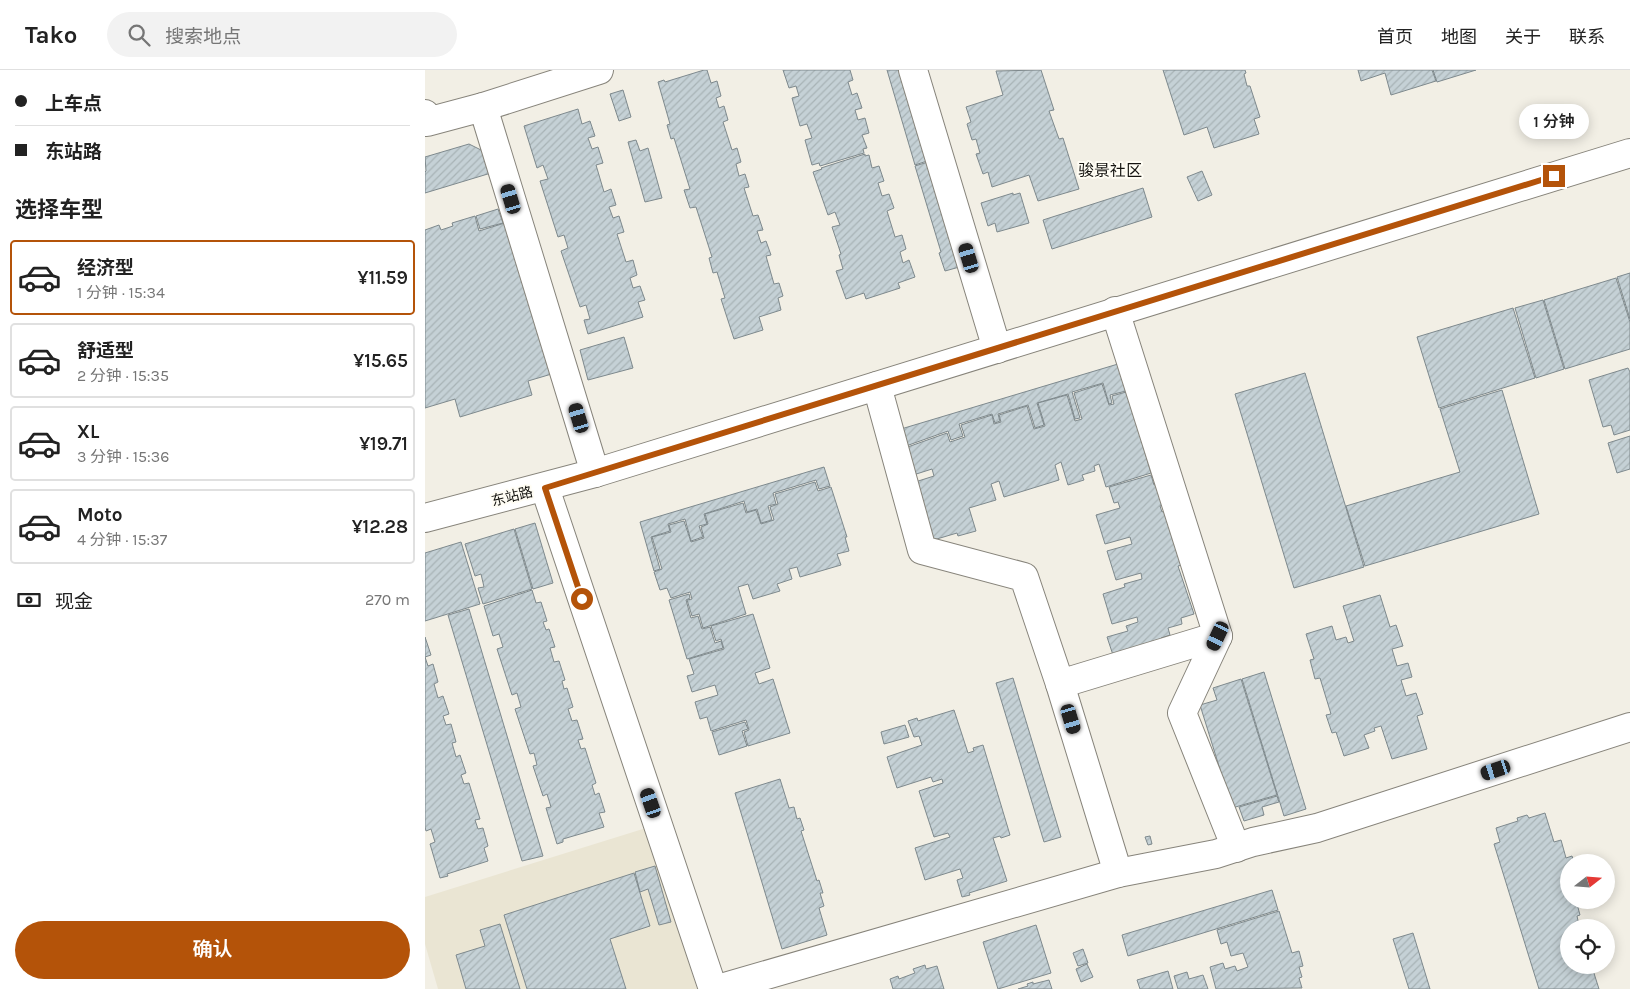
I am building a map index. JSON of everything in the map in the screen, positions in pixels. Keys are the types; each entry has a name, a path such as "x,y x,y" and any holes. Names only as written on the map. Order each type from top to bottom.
{"street":[{"path":"425,114 427,122 483,107 599,70"},
{"path":"913,70 997,348"},
{"path":"483,107 595,473"},
{"name":"东站路","path":"425,518 545,488 595,473 1630,152"},
{"path":"1115,311 1218,636 1182,713 1236,848"},
{"path":"877,386 922,550 1024,577 1060,684 1118,872"},
{"path":"545,488 713,989"},
{"path":"1060,684 1218,636"},
{"path":"718,989 1118,872 1216,854 1317,828 1630,727"}],"shaded area":[{"path":"646,828 697,989 438,989 425,944 425,897"}],"building":[{"path":"707,70 711,83 717,81 721,96 716,98 719,108 724,106 728,120 723,122 732,150 737,148 741,162 736,164 739,176 745,174 749,187 744,188 753,216 758,215 763,230 757,231 761,243 766,241 771,255 766,256 774,284 779,283 783,296 778,298 781,310 759,317 763,330 734,339 721,299 725,298 717,272 713,273 709,258 712,257 696,207 690,208 684,190 690,189 674,138 671,139 667,125 670,124 658,82 664,80 665,82"},
{"path":"783,70 850,70 853,80 848,82 852,95 857,93 862,108 855,110 858,120 865,118 869,133 862,135 867,148 863,149 864,153 820,166 819,163 812,165 805,140 812,138 807,124 800,126 792,98 799,96 796,86 789,88"},
{"path":"887,70 902,70 930,160 915,165"},
{"path":"1041,70 1054,110 1049,111 1059,139 1063,138 1079,189 1038,201 1029,175 992,187 988,172 983,174 976,154 980,153 976,139 972,140 967,124 971,122 966,107 1003,95 996,71"},
{"path":"1163,70 1245,70 1247,86 1250,86 1260,117 1254,119 1259,134 1214,148 1207,127 1184,135"},
{"path":"1358,70 1432,70 1436,81 1391,95 1385,73 1361,81"},
{"path":"1433,70 1476,70 1437,82"},
{"path":"623,90 631,117 619,121 610,94"},
{"path":"578,109 582,124 590,121 595,136 588,138 592,149 598,147 603,163 596,165 604,192 611,189 616,205 609,207 613,218 619,216 624,232 617,234 626,262 633,260 637,275 630,278 633,288 640,286 645,300 638,302 643,317 588,334 584,320 590,319 586,305 580,307 561,251 568,248 564,235 558,237 540,181 548,179 543,165 537,168 524,126"},
{"path":"636,140 640,151 648,148 662,198 645,202 628,142"},
{"path":"469,144 485,152 491,173 425,193 425,157"},
{"path":"865,154 865,156 869,155 872,168 879,166 884,181 878,183 882,196 889,194 894,208 887,211 895,237 902,235 906,249 900,252 903,263 909,260 915,277 898,283 900,288 866,299 864,293 846,299 836,271 843,269 839,255 841,254 832,227 840,225 835,212 828,215 813,172"},
{"path":"931,161 963,266 945,271 915,166"},
{"path":"1202,171 1212,195 1198,201 1187,177"},
{"path":"1143,188 1152,217 1052,249 1043,220"},
{"path":"1013,193 1013,195 1020,193 1029,223 997,232 995,223 988,226 981,203"},
{"path":"498,209 503,223 480,229 476,216"},
{"path":"475,216 479,231 508,222 555,373 528,381 532,395 460,417 455,399 425,408 425,230 439,225 441,230 453,226 452,223"},
{"path":"1630,273 1630,319 1617,277"},
{"path":"1616,278 1630,322 1630,349 1565,369 1544,300"},
{"path":"1543,300 1564,369 1536,378 1515,308"},
{"path":"1513,308 1535,378 1439,408 1417,337"},
{"path":"624,337 633,368 588,380 580,350"},
{"path":"1118,364 1126,391 1110,395 1112,403 1109,404 1103,383 1072,392 1080,418 1075,419 1068,394 1037,403 1044,425 1035,428 1028,405 998,414 1000,421 995,423 992,414 959,424 963,436 951,440 948,431 906,446 901,429"},
{"path":"1628,368 1630,372 1630,430 1614,435 1611,425 1603,427 1589,380"},
{"path":"1305,373 1364,567 1294,588 1235,394"},
{"path":"1102,384 1109,405 1114,404 1112,396 1126,392 1131,406 1138,404 1137,425 1151,473 1106,487 1099,464 1094,466 1095,471 1082,475 1084,480 1068,485 1061,462 1055,465 1059,480 1004,497 999,481 991,484 996,500 969,508 976,531 958,536 957,533 930,541 922,515 926,513 925,509 920,510 912,483 934,476 932,469 910,476 902,449 947,433 950,442 965,437 961,425 992,415 994,424 1001,422 999,415 1027,406 1034,429 1045,426 1038,403 1067,395 1075,421 1082,419 1074,393"},
{"path":"1502,390 1539,514 1365,566 1346,506 1460,472 1440,409"},
{"path":"1630,436 1630,469 1617,473 1608,443"},
{"path":"824,467 830,486 819,489 816,480 773,493 776,504 768,506 772,520 761,523 757,509 747,512 744,501 704,514 707,524 699,526 703,537 691,541 685,519 668,524 670,531 651,537 660,569 654,571 640,522"},
{"path":"1151,475 1154,485 1157,484 1163,505 1160,506 1162,512 1164,511 1171,530 1182,565 1178,566 1194,614 1181,618 1182,624 1168,628 1170,635 1161,638 1164,650 1116,664 1107,637 1128,631 1126,626 1138,622 1137,617 1112,624 1103,594 1125,587 1124,584 1142,579 1141,573 1116,580 1107,551 1132,544 1130,537 1105,544 1096,515 1120,508 1118,502 1114,503 1109,487"},
{"path":"815,482 818,491 831,487 847,537 845,537 849,551 837,554 841,565 800,577 797,567 789,569 792,579 777,584 780,591 753,599 748,584 738,587 746,614 703,628 699,614 692,616 687,600 692,599 690,592 671,598 667,588 660,590 654,572 662,569 652,537 671,532 669,525 684,521 691,542 704,538 701,527 708,524 705,514 743,503 746,513 756,510 761,524 774,520 770,507 778,504 775,494"},
{"path":"535,523 553,583 533,589 515,529"},
{"path":"514,529 532,589 483,604 478,588 484,587 481,574 475,576 465,544"},
{"path":"461,542 480,604 425,621 425,553"},
{"path":"532,590 536,603 541,602 547,621 543,622 546,630 549,629 555,647 550,648 554,662 559,661 565,680 562,681 564,689 567,688 573,707 568,709 572,721 577,720 583,739 578,740 581,749 585,748 596,783 592,785 595,795 599,793 605,812 599,813 604,827 563,839 563,842 557,844 546,808 551,807 547,794 543,796 533,766 537,765 534,753 530,754 515,709 521,707 517,693 512,695 497,649 503,647 499,634 493,636 484,606"},
{"path":"689,594 690,598 686,600 691,618 698,616 702,629 710,627 715,643 721,641 723,648 687,659 669,600"},
{"path":"1380,595 1390,627 1396,625 1403,646 1392,649 1397,666 1408,663 1412,677 1401,680 1406,696 1416,693 1423,714 1417,716 1427,749 1392,759 1381,726 1374,728 1375,731 1364,735 1369,748 1344,756 1336,732 1332,733 1326,715 1331,714 1320,678 1315,679 1310,660 1314,659 1306,634 1332,626 1336,640 1346,637 1348,643 1354,641 1343,606"},
{"path":"469,609 543,856 522,861 448,615"},
{"path":"753,614 770,668 755,673 759,684 773,679 790,733 748,746 744,732 749,730 746,720 711,731 707,717 700,719 695,702 718,695 715,685 692,692 687,676 694,674 689,659 724,649 721,639 716,641 711,626"},
{"path":"425,637 431,655 425,657"},
{"path":"425,657 428,666 433,664 438,682 434,684 438,698 443,696 449,714 443,716 446,725 451,724 456,742 452,743 456,757 460,755 466,773 461,775 464,784 469,783 480,819 475,820 478,829 483,828 488,846 484,848 488,861 440,878 430,844 435,842 431,829 426,831 425,827"},
{"path":"1264,672 1306,809 1284,816 1242,679"},
{"path":"1013,678 1061,837 1044,842 996,683"},
{"path":"1241,679 1277,795 1232,808 1200,705 1217,700 1213,688"},
{"path":"954,710 968,753 974,751 973,748 983,745 1010,835 993,838 1007,881 962,897 957,880 963,878 960,869 925,880 915,848 950,837 948,833 934,837 919,791 943,783 942,779 933,782 931,777 897,788 887,757 922,745 919,736 914,737 908,721 917,718 918,721"},
{"path":"745,722 748,729 742,731 747,746 719,755 712,732"},
{"path":"905,725 909,737 884,744 881,732"},
{"path":"780,779 789,808 794,807 797,819 800,818 804,830 801,831 817,881 819,880 823,893 820,893 824,906 819,908 827,935 782,949 735,793"},
{"path":"1277,796 1279,802 1262,807 1264,815 1244,821 1239,807"},
{"path":"1545,813 1554,842 1561,840 1565,854 1560,854 1560,909 1578,909 1580,915 1577,916 1578,919 1560,919 1560,974 1594,974 1599,989 1539,989 1494,844 1500,842 1496,828 1518,821 1517,818 1527,815 1529,818"},
{"path":"1150,836 1152,844 1148,845 1145,837"},
{"path":"655,866 671,922 659,925 648,889 640,892 635,872"},
{"path":"634,873 650,926 610,939 626,989 527,989 504,915"},
{"path":"1272,890 1278,910 1128,956 1122,935"},
{"path":"1279,911 1292,953 1299,951 1303,966 1299,967 1302,977 1299,978 1302,988 1216,989 1210,967 1223,963 1225,969 1235,966 1237,971 1248,967 1243,953 1231,956 1227,942 1221,944 1217,930"},
{"path":"500,924 520,989 466,989 456,955 485,946 480,930"},
{"path":"1036,925 1051,973 998,989 983,942"},
{"path":"1413,933 1430,989 1409,989 1393,939"},
{"path":"1083,949 1088,963 1078,966 1073,953"},
{"path":"1087,964 1093,977 1081,982 1076,969"},
{"path":"925,965 926,969 937,966 944,989 893,989 890,979 898,976 899,979 915,973 913,969"},
{"path":"1168,971 1173,989 1140,989 1137,980"},
{"path":"1187,972 1189,979 1203,975 1208,989 1178,989 1174,976"},
{"path":"1049,980 1052,989 1018,989 1028,986 1027,984 1033,982 1033,984"}],"district":[{"name":"骏景社区","path":"1110,170"}],"route":[{"path":"582,599 545,488 1554,176"}]}
